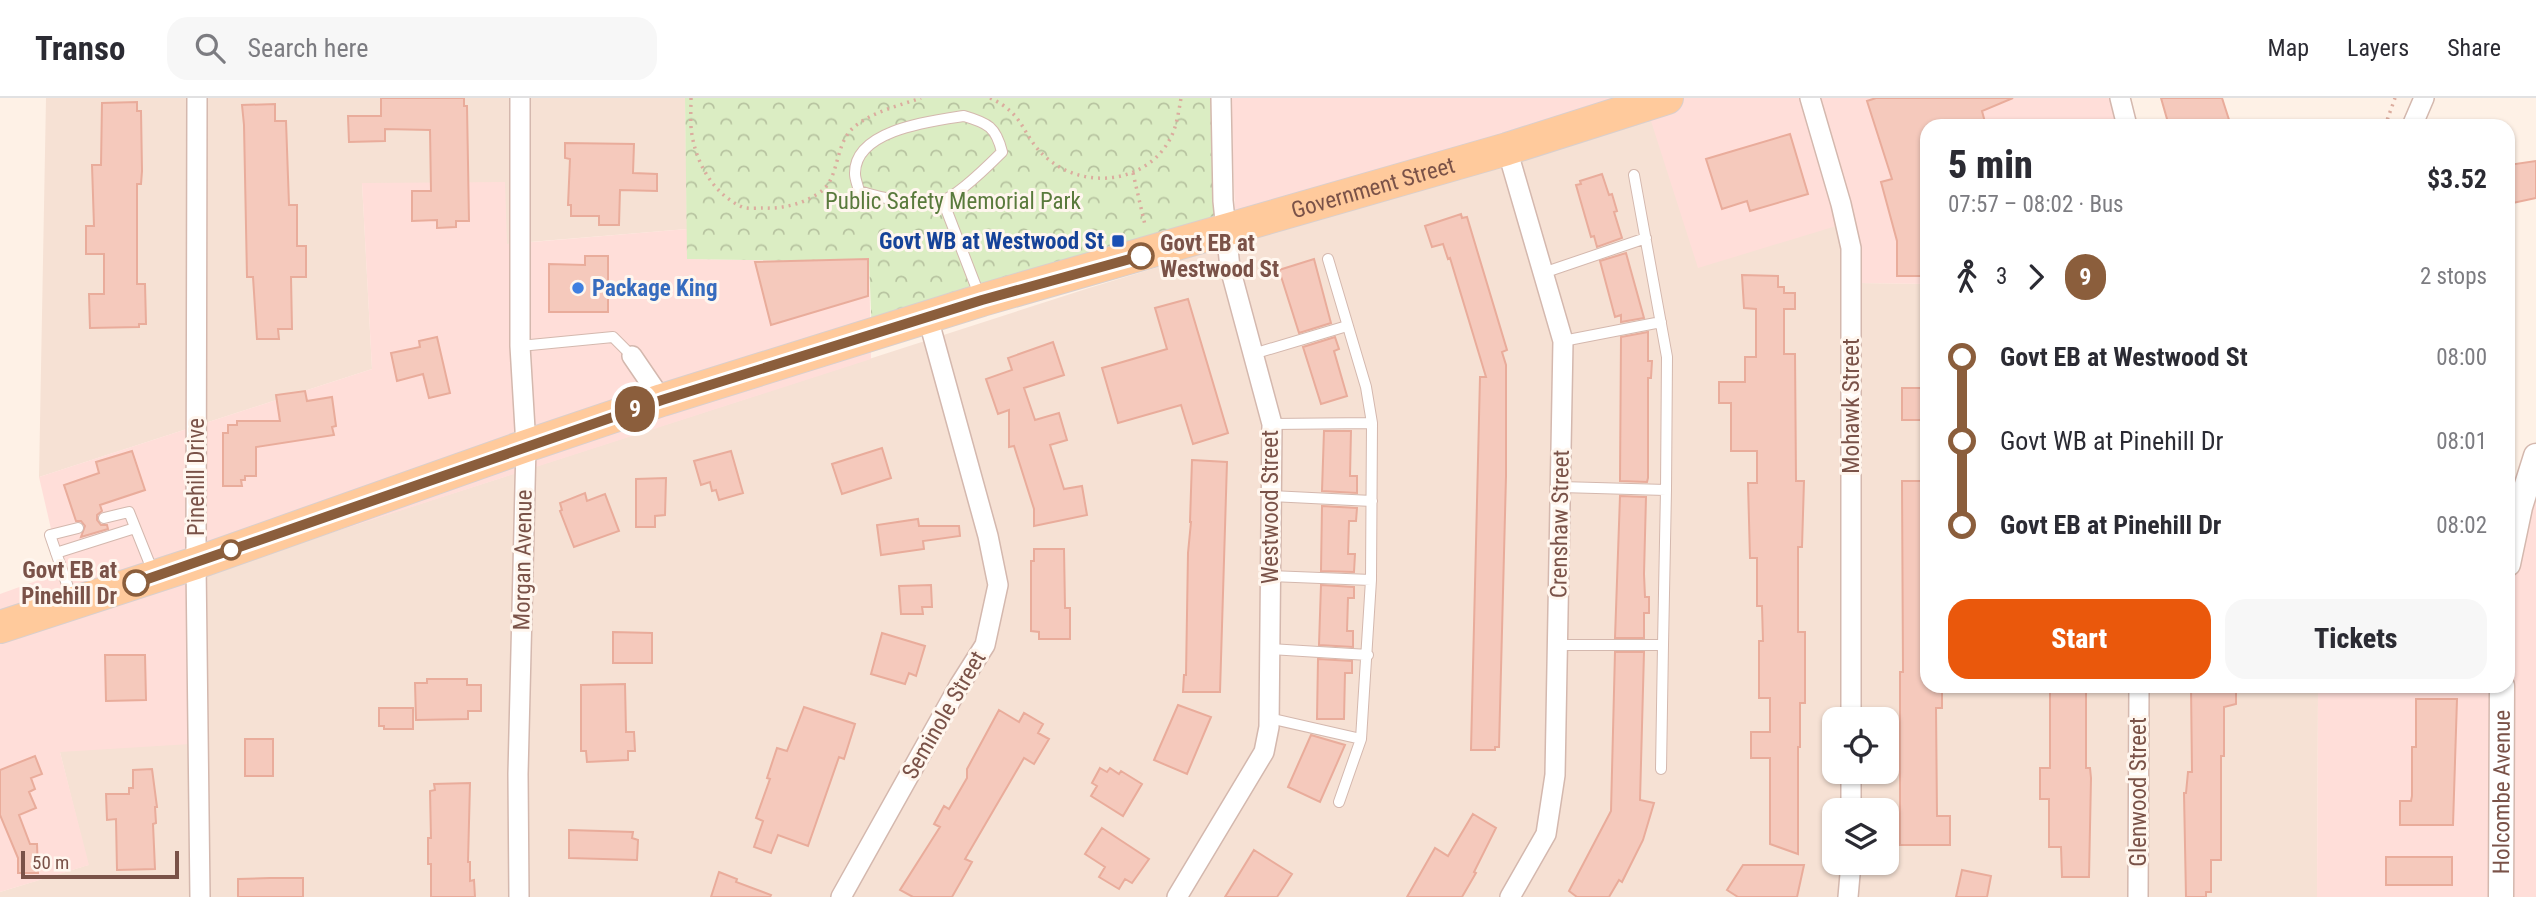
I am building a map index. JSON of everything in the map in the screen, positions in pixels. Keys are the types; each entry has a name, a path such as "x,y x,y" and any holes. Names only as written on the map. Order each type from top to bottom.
{"main road":[{"name":"Government Street","path":"0,627 196,563 662,400 982,300 1226,232 1507,149 1667,98"}],"street":[{"name":"Pinehill Drive","path":"197,98 196,563 200,897"},
{"name":"Morgan Avenue","path":"519,897 518,774 526,446 520,346 520,98"},
{"name":"Westwood Street","path":"1177,897 1264,752 1269,718 1272,424 1230,268 1223,201 1221,98"},
{"name":"Mohawk Street","path":"1810,98 1851,248 1851,707"},
{"path":"2120,98 2125,119"},
{"path":"2415,119 2424,98"},
{"name":"Crenshaw Street","path":"1507,149 1563,341 1555,775 1546,834 1510,897"},
{"name":"Seminole Street","path":"841,897 959,686 985,645 998,585 988,536 929,318"},
{"path":"632,356 662,400"},
{"path":"2515,501 2536,456"},
{"name":"Glenwood Street","path":"2138,897 2139,693"},
{"name":"Holcombe Avenue","path":"2501,897 2502,693"},
{"path":"1850,896 1851,875"}],"lane":[{"path":"964,116 987,123 999,138 1002,152 979,174 943,201 875,197 859,191 855,175 859,156 872,142 917,124 964,116"},
{"path":"1634,175 1667,357 1661,769"},
{"path":"943,201 982,300"},
{"path":"1542,273 1646,238"},
{"path":"1328,259 1366,387 1371,423 1371,580 1362,739 1339,802"},
{"path":"1563,341 1661,322"},
{"path":"1253,354 1347,326"},
{"path":"520,346 613,337 632,356"},
{"path":"1272,424 1371,423"},
{"path":"1561,487 1666,490"},
{"path":"1271,496 1371,501"},
{"path":"104,518 129,512 155,576"},
{"path":"73,603 50,536 78,528"},
{"path":"56,553 135,528"},
{"path":"1270,576 1371,580"},
{"path":"1558,645 1663,645"},
{"path":"1270,649 1368,655"},
{"path":"1269,718 1362,739"}],"path":[{"path":"691,98 692,135 701,166 715,188 744,208 773,209 793,206 820,193 830,184 835,162 851,130 871,117 921,98"},
{"path":"990,98 1006,105 1022,122 1034,147 1050,162 1081,177 1107,179 1133,173 1154,159 1171,136 1181,98"},
{"path":"2388,119 2395,98"},
{"path":"1133,173 1145,225"}],"shaded area":[{"path":"46,98 685,98 687,229 506,244 362,183 372,369 39,477"},
{"path":"1231,98 2112,98 2119,119 1920,119 1920,284 1858,283 1856,220 1698,268 1650,118 1236,244"},
{"path":"1651,118 1856,219 1858,283 1920,284 1920,693 2318,693 2317,897 0,897 0,892 88,865 60,752 206,573 1089,288"},
{"path":"505,182 507,244 687,229 687,259 869,262 871,359 207,573 207,743 60,752 89,865 0,892 0,594 61,572 39,477 372,369 362,183"},
{"path":"2515,477 2536,477 2536,897 2317,897 2318,693 2515,693"}],"green space":[{"name":"Public Safety Memorial Park","path":"685,98 1221,98 1226,232 872,334 869,262 687,259"}],"building":[{"path":"381,98 464,98 464,106 467,106 469,221 456,221 456,227 437,228 437,220 412,221 412,191 431,191 430,130 385,129 385,141 349,142 348,116 381,116"},
{"path":"1876,98 2013,98 1982,111 1984,119 1920,119 1920,276 1897,276 1897,241 1881,182 1892,179 1867,101"},
{"path":"2161,98 2222,98 2229,119 2167,119"},
{"path":"137,102 137,111 141,111 142,171 141,184 137,184 137,284 145,284 146,324 139,324 139,327 90,328 89,294 104,294 104,254 86,254 86,226 94,226 92,165 101,165 102,103"},
{"path":"275,104 275,121 286,121 289,205 297,205 297,246 306,246 306,277 291,277 292,329 278,329 279,339 257,339 253,277 247,277 242,105"},
{"path":"1790,134 1808,194 1750,211 1747,201 1722,209 1706,159"},
{"path":"565,143 634,144 633,173 657,174 657,191 620,190 619,225 599,225 599,216 571,216 571,205 568,205 570,159 565,158"},
{"path":"2536,161 2536,198 2515,202 2515,164"},
{"path":"1602,174 1609,195 1612,194 1622,238 1597,247 1594,236 1591,237 1576,185 1581,184 1580,181"},
{"path":"1461,214 1462,218 1467,217 1507,350 1502,352 1506,365 1506,476 1499,747 1495,747 1495,750 1471,750 1480,377 1486,377 1450,258 1448,259 1443,244 1432,247 1425,226"},
{"path":"1626,253 1644,318 1621,322 1621,315 1615,317 1600,261"},
{"name":"Package King","path":"585,256 608,256 608,312 549,312 549,264 585,265"},
{"path":"868,259 868,296 771,325 755,262"},
{"path":"1314,259 1331,323 1299,333 1279,270"},
{"path":"1742,275 1778,276 1778,287 1784,287 1784,293 1795,293 1795,309 1784,309 1784,354 1795,354 1796,481 1804,481 1802,547 1798,547 1798,632 1805,632 1805,703 1800,703 1798,854 1770,844 1770,758 1751,758 1751,732 1770,732 1770,698 1759,698 1759,641 1763,641 1762,606 1757,606 1757,558 1750,558 1748,483 1757,483 1757,451 1731,451 1731,403 1719,403 1719,382 1745,382 1745,357 1756,357 1756,309 1744,308"},
{"path":"1188,299 1228,433 1193,444 1181,405 1118,423 1102,368 1167,349 1155,308"},
{"path":"1648,332 1648,361 1652,361 1651,378 1648,378 1648,478 1647,482 1620,481 1621,337"},
{"path":"437,337 450,393 429,398 423,374 397,381 391,353 420,347 419,341"},
{"path":"1335,337 1339,349 1334,351 1347,396 1321,404 1303,347"},
{"path":"1053,342 1064,375 1024,388 1035,420 1059,413 1067,440 1050,445 1064,489 1082,486 1087,515 1034,526 1034,509 1014,446 1009,447 1009,410 998,414 986,379 1012,370 1008,358"},
{"path":"1902,388 1920,388 1920,420 1902,420"},
{"path":"305,391 307,401 332,397 336,426 332,427 334,435 256,447 256,476 245,476 245,480 241,480 242,486 223,486 223,433 228,433 228,425 237,425 237,421 280,421 276,395"},
{"path":"1324,431 1351,431 1350,476 1357,476 1357,493 1322,491"},
{"path":"882,448 891,478 842,494 832,464"},
{"path":"132,451 145,490 100,505 102,511 97,515 97,520 101,525 107,525 108,529 81,537 85,526 81,521 76,521 64,485 99,473 96,462"},
{"path":"731,451 743,493 719,500 716,490 712,491 710,482 701,485 694,461"},
{"path":"1192,460 1227,462 1220,692 1183,692 1186,675"},
{"path":"666,478 665,515 655,516 655,527 636,527 636,479"},
{"path":"1902,481 1920,481 1920,693 1942,693 1942,708 1936,708 1937,816 1950,816 1950,845 1900,845 1900,672 1903,672"},
{"path":"585,493 587,501 605,494 619,531 574,547 560,511 560,503"},
{"path":"1620,496 1646,497 1644,574 1649,613 1644,613 1644,638 1615,638"},
{"path":"1322,506 1357,508 1356,521 1349,521 1348,554 1355,554 1354,572 1321,571"},
{"path":"918,519 919,526 959,526 960,536 923,541 924,549 881,555 877,525"},
{"path":"1034,549 1064,549 1065,608 1070,608 1070,639 1039,639 1039,632 1031,631 1031,561 1034,561"},
{"path":"931,585 932,607 922,607 923,614 901,614 899,586"},
{"path":"1321,585 1354,587 1354,598 1348,598 1347,631 1353,631 1353,647 1319,645"},
{"path":"613,632 652,633 652,663 613,663"},
{"path":"882,633 925,646 916,676 909,673 905,684 871,674"},
{"path":"1615,652 1644,652 1640,800 1654,803 1643,840 1622,882 1619,880 1609,897 1577,897 1569,891 1611,811"},
{"path":"105,655 145,655 146,700 106,701"},
{"path":"1318,659 1352,661 1352,673 1345,673 1344,719 1317,719"},
{"path":"427,679 467,679 467,685 481,685 481,711 468,711 468,719 416,720 415,683 427,683"},
{"path":"625,684 626,732 634,732 635,751 628,751 628,760 587,762 586,751 581,751 581,685"},
{"path":"2050,693 2086,693 2086,768 2090,768 2091,778 2089,877 2062,877 2061,847 2049,847 2049,799 2040,799 2040,768 2050,768"},
{"path":"2191,693 2236,693 2236,704 2224,707 2221,860 2211,860 2211,892 2206,892 2206,897 2186,897 2184,793 2188,772 2192,772"},
{"path":"2416,699 2457,699 2453,825 2400,825 2400,801 2411,801 2412,796"},
{"path":"1178,705 1211,717 1187,774 1154,760"},
{"path":"804,707 855,724 844,759 839,757 808,846 778,835 771,853 754,847 763,821 756,818 770,779 767,778 777,748 787,751"},
{"path":"379,708 413,708 413,729 384,729 384,726 379,726"},
{"path":"999,710 1019,722 1024,713 1043,724 1038,733 1049,739 1034,764 1024,758 965,859 972,862 952,897 913,897 900,890 940,827 934,824 944,806 949,809 967,778 967,769"},
{"path":"1311,735 1345,745 1320,802 1288,787"},
{"path":"245,739 273,739 273,776 245,776"},
{"path":"35,756 42,774 31,778 35,789 29,792 36,808 19,815 30,844 37,844 38,873 18,873 18,858 0,815 0,770"},
{"path":"1100,768 1107,772 1110,768 1119,774 1121,771 1142,784 1123,816 1091,796 1097,786 1092,783"},
{"path":"152,769 157,807 156,823 153,824 155,869 117,870 116,819 107,820 106,794 129,794 129,788 133,788 133,770"},
{"path":"470,783 468,862 470,881 474,880 475,897 431,897 431,864 428,864 428,838 431,838 430,791 435,790 434,784"},
{"path":"1473,814 1496,828 1462,897 1407,897 1435,848 1448,856"},
{"path":"1102,828 1149,859 1132,883 1125,879 1119,889 1099,877 1105,867 1085,854"},
{"path":"569,830 633,832 632,838 638,840 637,860 569,858"},
{"path":"1254,850 1292,874 1277,897 1225,897"},
{"path":"2386,857 2452,857 2452,885 2386,885"},
{"path":"1743,865 1804,865 1797,897 1738,897 1727,890"},
{"path":"1962,870 1991,876 1987,897 1956,897"},
{"path":"719,872 737,879 736,882 771,895 711,897"},
{"path":"303,878 303,897 238,897 238,879"}],"bus line":[{"name":"9","path":"136,583 662,400 982,300 1141,256"}],"place":[{"name":"Govt WB at Westwood St","path":"1118,241"},
{"name":"Govt EB at Westwood St","path":"1141,256"},
{"name":"Package King","path":"578,288"},
{"name":"Govt EB at Pinehill Dr","path":"136,583"}]}
